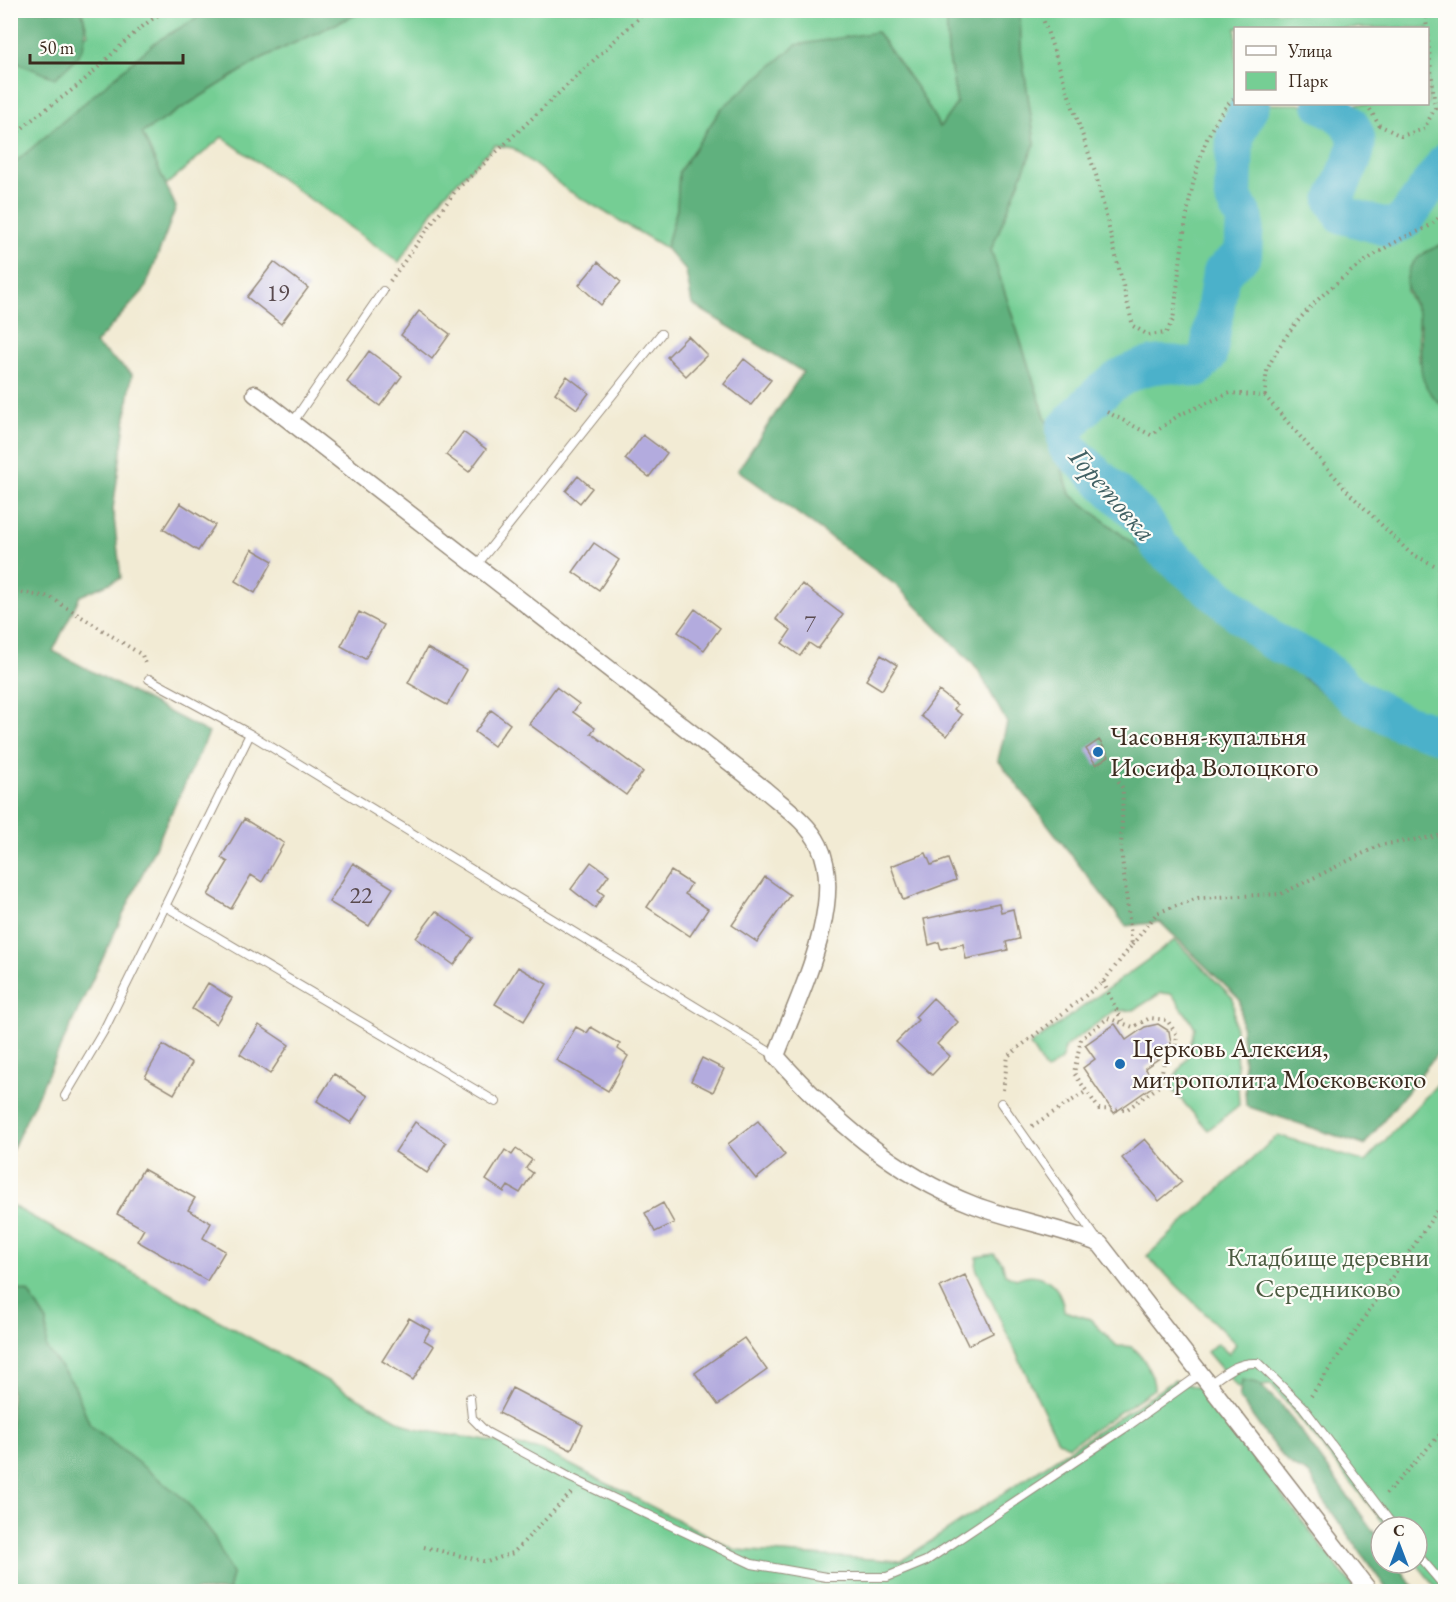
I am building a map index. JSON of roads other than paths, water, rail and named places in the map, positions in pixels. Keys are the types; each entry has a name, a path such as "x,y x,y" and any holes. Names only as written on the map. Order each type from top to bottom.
{"street":[{"path":"255,394 764,789 803,824 819,844 827,874 828,899 823,927 776,1056 841,1125 897,1165 974,1205 1100,1244 1370,1592"}],"lane":[{"path":"293,422 383,291"},
{"path":"476,566 661,334"},
{"path":"149,679 249,734 776,1056"},
{"path":"65,1096 103,1032 249,734"},
{"path":"165,906 496,1102"},
{"path":"1001,1103 1100,1244"},
{"path":"470,1398 472,1418 486,1431 581,1483 752,1564 826,1577 886,1577 926,1562 1128,1426 1206,1378 1245,1362 1258,1363 1303,1407 1384,1515"},
{"path":"1429,1568 1446,1587"}],"waterway":[{"name":"Горетовка","path":"1250,105 1235,136 1233,197 1245,220 1243,254 1221,273 1208,356 1197,368 1172,364 1149,366 1134,371 1108,386 1065,429 1067,447 1143,519 1160,547 1271,640 1318,664 1356,698 1398,721 1446,736"},
{"name":"Горетовка","path":"1324,105 1340,115 1351,126 1356,136 1353,158 1334,201 1343,215 1390,228 1404,221 1446,162"}],"place":[{"name":"Часовня-купальня Иосифа Волоцкого","path":"1098,752"},
{"name":"Церковь Алексия, митрополита Московского","path":"1120,1064"}],"park label":[{"name":"Кладбище деревни Середниково","path":"1328,1272"}]}
